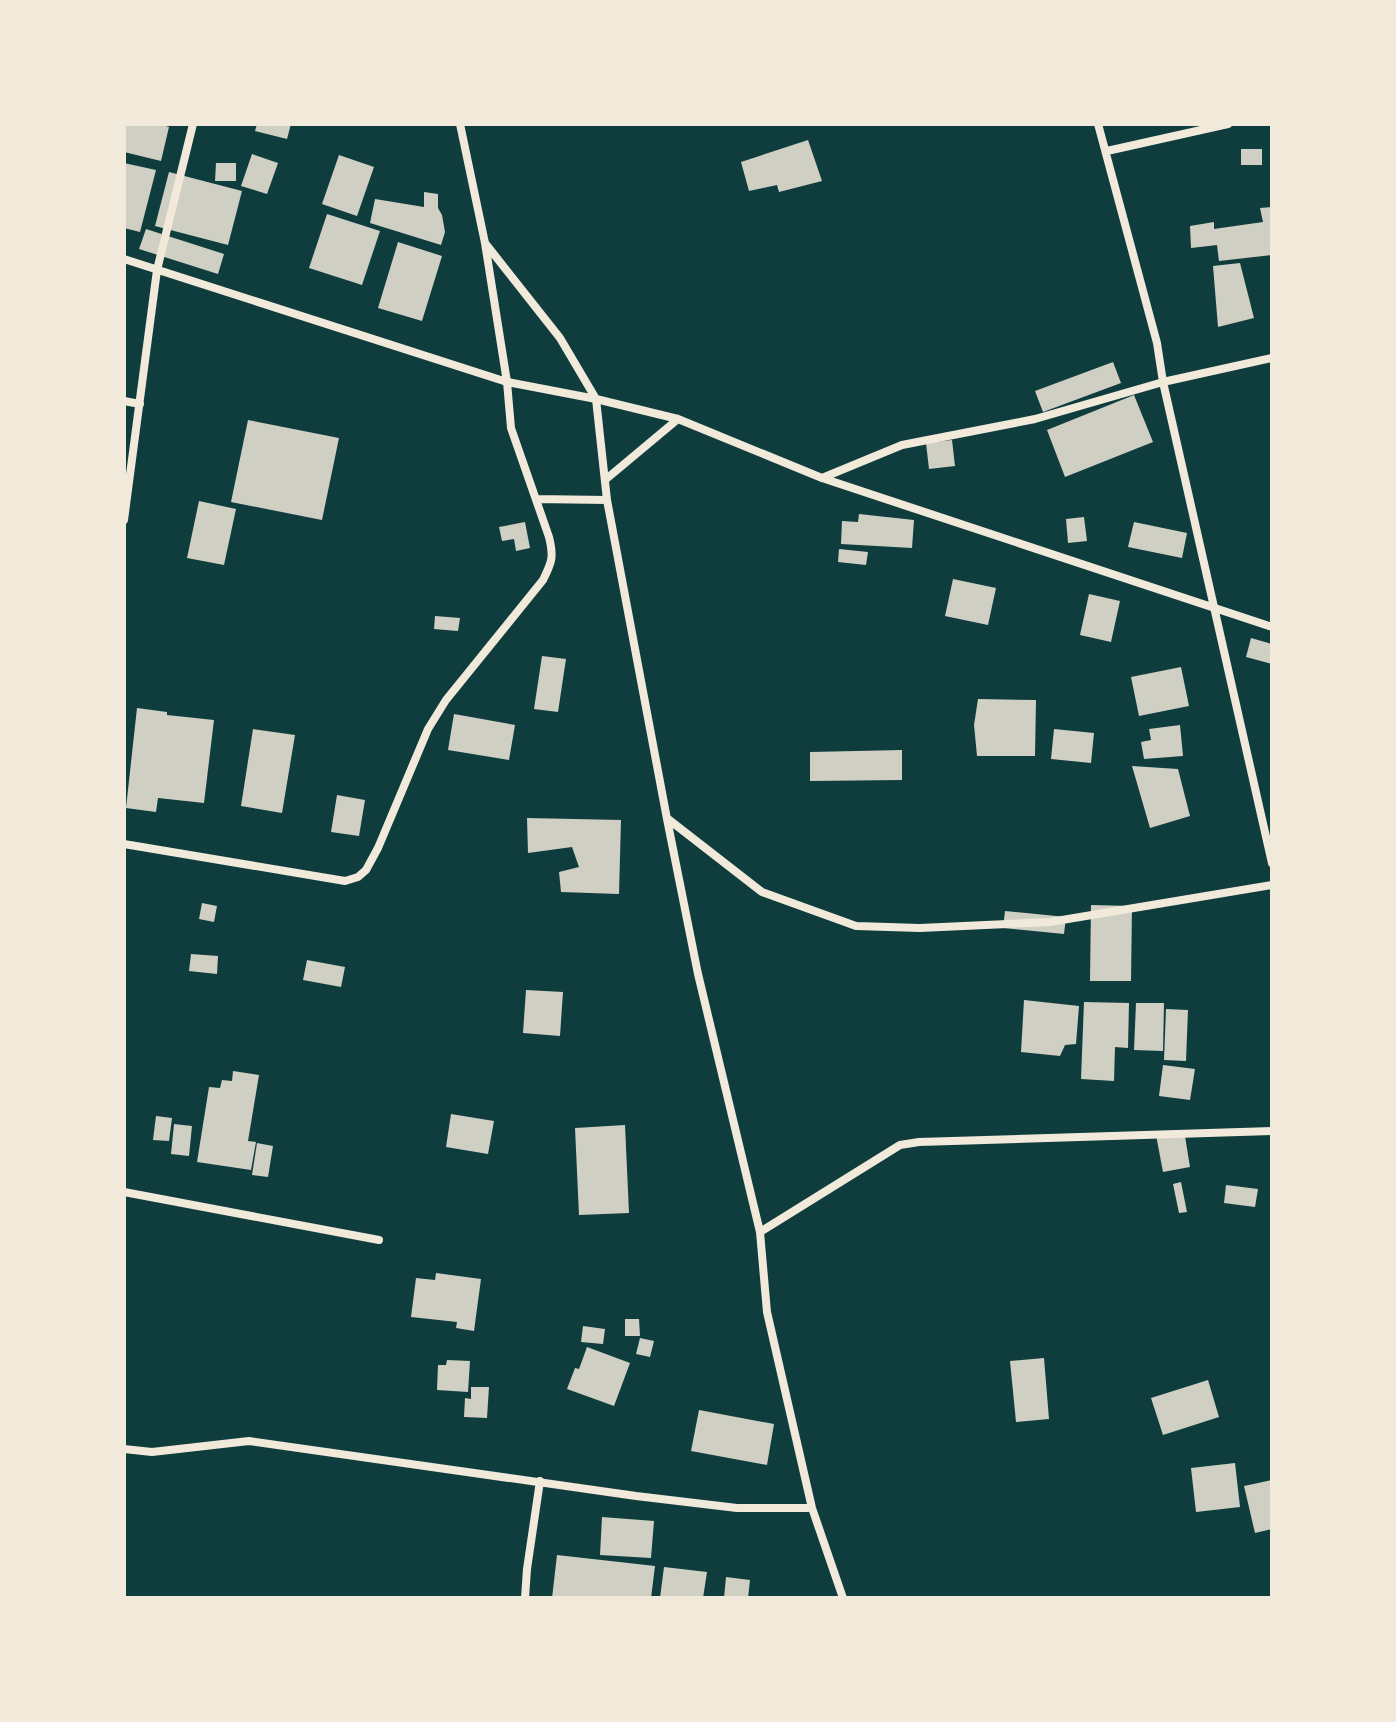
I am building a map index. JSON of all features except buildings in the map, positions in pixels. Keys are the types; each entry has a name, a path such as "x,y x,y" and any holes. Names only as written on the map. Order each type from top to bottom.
{"street":[{"path":"124,520 157,270 193,124"},
{"path":"124,844 345,881 358,877 366,870 378,848 428,729 446,700 543,580 552,563 549,537 511,428 507,382 485,243 460,124"},
{"path":"1098,124 1157,343 1163,382 1272,863"},
{"path":"1107,151 1228,124"},
{"path":"485,243 560,338 596,399 607,500 667,819 698,974 760,1232 767,1312 812,1508 843,1598"},
{"path":"124,259 507,382 678,419 822,478 1272,627"},
{"path":"822,478 902,445 1035,419 1163,382 1272,358"},
{"path":"124,401 140,404"},
{"path":"605,480 678,419"},
{"path":"536,499 607,500"},
{"path":"667,819 762,892 856,926 920,928 1050,922 1272,885"},
{"path":"760,1232 900,1145 1272,1131"},
{"path":"124,1192 379,1240"},
{"path":"124,1449 152,1452 249,1441 636,1496 737,1508 812,1508"},
{"path":"525,1598 540,1481"}]}
